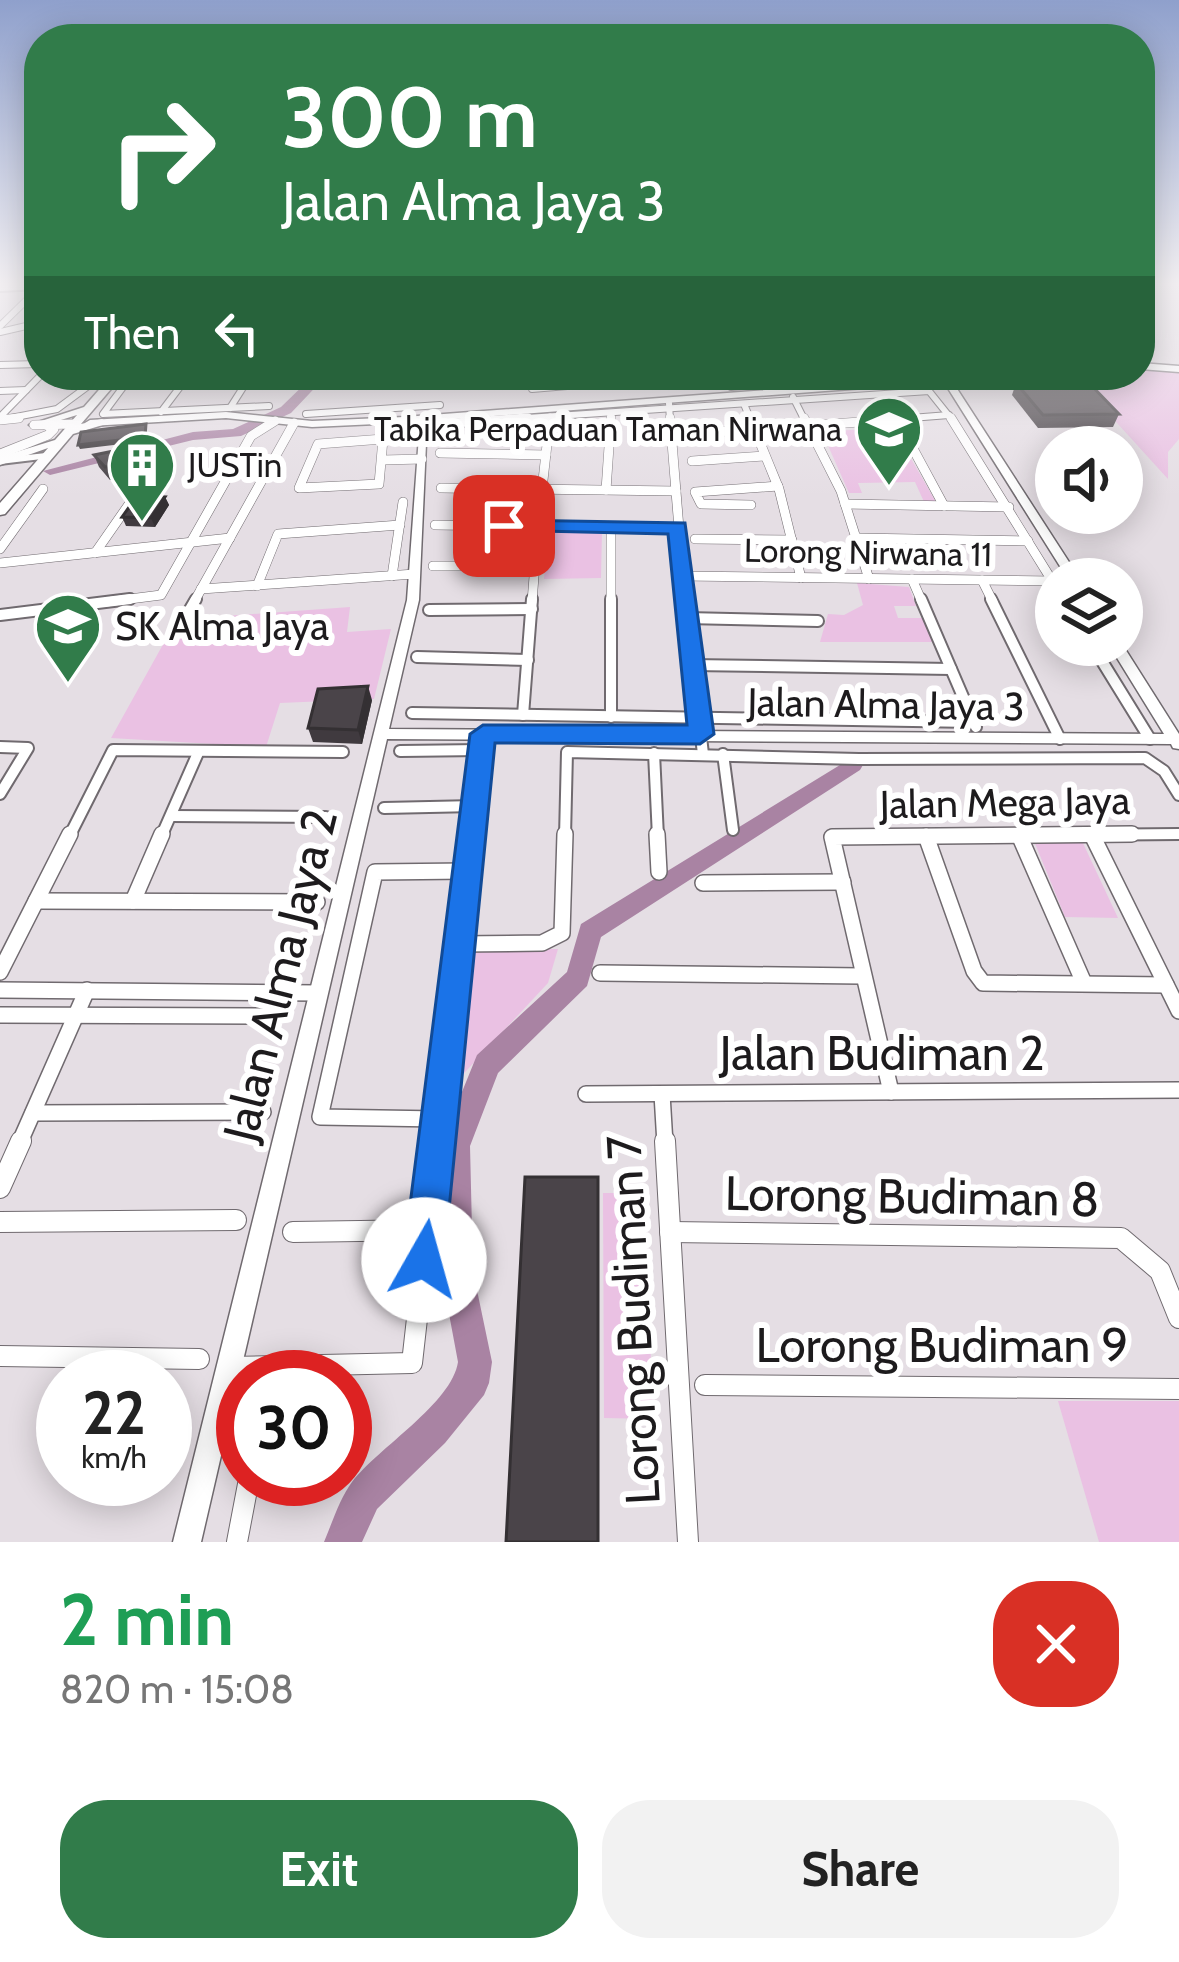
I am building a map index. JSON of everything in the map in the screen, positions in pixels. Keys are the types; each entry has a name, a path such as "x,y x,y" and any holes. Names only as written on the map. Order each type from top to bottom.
{"main road":[{"path":"56,428 99,413 110,390"},
{"path":"0,460 56,428 99,413"},
{"path":"0,512 46,456 56,428"},
{"path":"0,460 46,456"},
{"path":"0,460 22,465 28,475"}],"street":[{"path":"0,392 26,390"},
{"path":"0,421 26,390"},
{"path":"0,421 48,416 90,390"},
{"path":"99,413 119,390"},
{"path":"161,412 178,390"},
{"path":"240,412 247,390"},
{"path":"441,390 440,405 449,419"},
{"path":"734,390 778,487 801,578"},
{"path":"737,396 740,390"},
{"path":"792,395 827,390"},
{"path":"953,390 1061,558"},
{"path":"99,413 240,412 295,423 550,418 737,396 929,391 1038,558"},
{"path":"792,395 845,504 869,579"},
{"path":"306,414 440,405"},
{"path":"99,413 240,412 269,406"},
{"path":"404,420 424,423 669,406"},
{"path":"669,406 686,618 703,754"},
{"path":"606,490 611,413"},
{"path":"808,426 949,415"},
{"path":"542,489 550,418"},
{"path":"897,419 944,506"},
{"path":"0,615 155,598 167,591 251,436 273,420"},
{"path":"0,421 56,428"},
{"path":"186,616 295,423"},
{"name":"Jalan Alma Jaya 2","path":"233,1350 424,570 424,423"},
{"path":"691,434 754,429"},
{"path":"383,439 383,457 379,484 298,488 318,444 383,439"},
{"path":"440,454 546,455"},
{"path":"383,457 422,456"},
{"path":"692,461 765,456"},
{"path":"94,553 155,467"},
{"path":"751,505 701,504 695,492 778,487"},
{"path":"441,488 676,491"},
{"path":"0,549 44,489"},
{"path":"392,576 403,502"},
{"path":"845,504 1009,507"},
{"path":"257,586 278,533 400,525"},
{"path":"435,525 678,528"},
{"path":"523,715 538,526"},
{"path":"610,527 611,717"},
{"path":"0,563 230,538"},
{"path":"856,538 1028,541"},
{"path":"695,539 792,540"},
{"path":"201,589 424,570 535,566"},
{"name":"Lorong Nirwana 11","path":"683,577 1035,583"},
{"path":"912,580 981,740"},
{"path":"982,580 1060,739"},
{"path":"430,610 532,609"},
{"path":"686,618 818,622"},
{"path":"417,657 528,660"},
{"path":"691,665 951,669"},
{"path":"1105,666 1150,739"},
{"path":"1128,666 1177,742"},
{"name":"Jalan Alma Jaya 3","path":"412,713 611,717 856,739 1177,742"},
{"name":"Jalan Alma Jaya 3","path":"400,751 699,726 974,722"},
{"name":"Jalan Alma Jaya 3","path":"382,734 482,742"},
{"path":"856,739 859,759"},
{"path":"1096,739 1109,758"},
{"path":"372,1366 412,1363 482,742"},
{"path":"0,747 28,748 0,794"},
{"path":"0,972 113,750 343,752"},
{"name":"Jalan Alma Jaya 3","path":"459,944 542,943 562,933 567,752 859,759 1145,758 1164,771 1179,795"},
{"path":"134,901 198,753"},
{"path":"654,753 659,872"},
{"path":"723,754 733,830"},
{"path":"385,808 475,806"},
{"path":"171,816 326,817"},
{"name":"Jalan Mega Jaya","path":"843,883 832,837 1179,834"},
{"path":"1092,835 1179,1011"},
{"path":"926,836 974,971 983,983 1166,985"},
{"path":"1019,836 1084,983"},
{"name":"Jalan Alma Jaya 2","path":"440,1120 320,1117 375,872 467,872"},
{"path":"704,883 843,883 891,1092"},
{"path":"36,901 317,902"},
{"path":"600,973 862,976"},
{"path":"0,989 318,993"},
{"path":"0,1188 87,990"},
{"path":"0,1015 264,1016"},
{"name":"Jalan Budiman 2","path":"586,1094 1179,1090"},
{"name":"Lorong Budiman 7","path":"662,1094 688,1542"},
{"path":"33,1113 263,1112"},
{"path":"0,1222 236,1220"},
{"path":"293,1232 427,1230"},
{"name":"Lorong Budiman 8","path":"670,1232 1121,1238 1160,1270 1179,1318"},
{"path":"0,1356 199,1359"},
{"name":"Lorong Budiman 9","path":"705,1385 1179,1389"},
{"name":"Jalan Alma Jaya 2","path":"187,1542 216,1421"},
{"path":"237,1542 244,1506"}],"shaded area":[{"path":"1155,370 1179,371 1179,439 1168,452 1168,479 1143,452 1143,426 1120,426 1087,390 1155,390"},
{"path":"893,427 937,504 925,504 915,482 858,483 862,493 849,493 822,432"},
{"path":"548,530 602,531 601,578 544,579"},
{"path":"857,583 909,587 916,606 894,606 898,618 923,618 935,642 820,642 828,614 844,615 863,605"},
{"path":"350,607 347,632 391,629 374,699 280,703 266,747 111,738 171,630 198,618"},
{"path":"1034,841 1082,841 1118,918 1065,917"},
{"path":"558,949 548,983 455,1083 468,950"},
{"path":"603,1193 645,1193 653,1419 604,1418"},
{"path":"1058,1401 1179,1401 1179,1542 1099,1542"}],"building":[{"path":"1022,390 1096,390 1119,414 1043,415"},
{"path":"146,424 145,437 78,445 81,432"},
{"path":"158,442 144,449 131,465 105,467 94,455"},
{"path":"137,496 165,497 151,518 122,517"},
{"path":"368,686 358,730 308,728 318,689"},
{"path":"525,1177 598,1177 598,1542 506,1542"}],"waterway":[{"path":"50,471 193,436 236,433 286,410 306,390"},
{"path":"343,1542 364,1496 472,1383 475,1362 457,1271 455,1146 487,1064 578,978 590,931 853,765"}],"place":[{"name":"Tabika Perpaduan Taman Nirwana","path":"889,488"},
{"name":"JUSTin","path":"142,524"},
{"name":"SK Alma Jaya","path":"68,685"}],"route":[{"path":"424,1260 483,734 700,734 678,528 504,526"}]}
